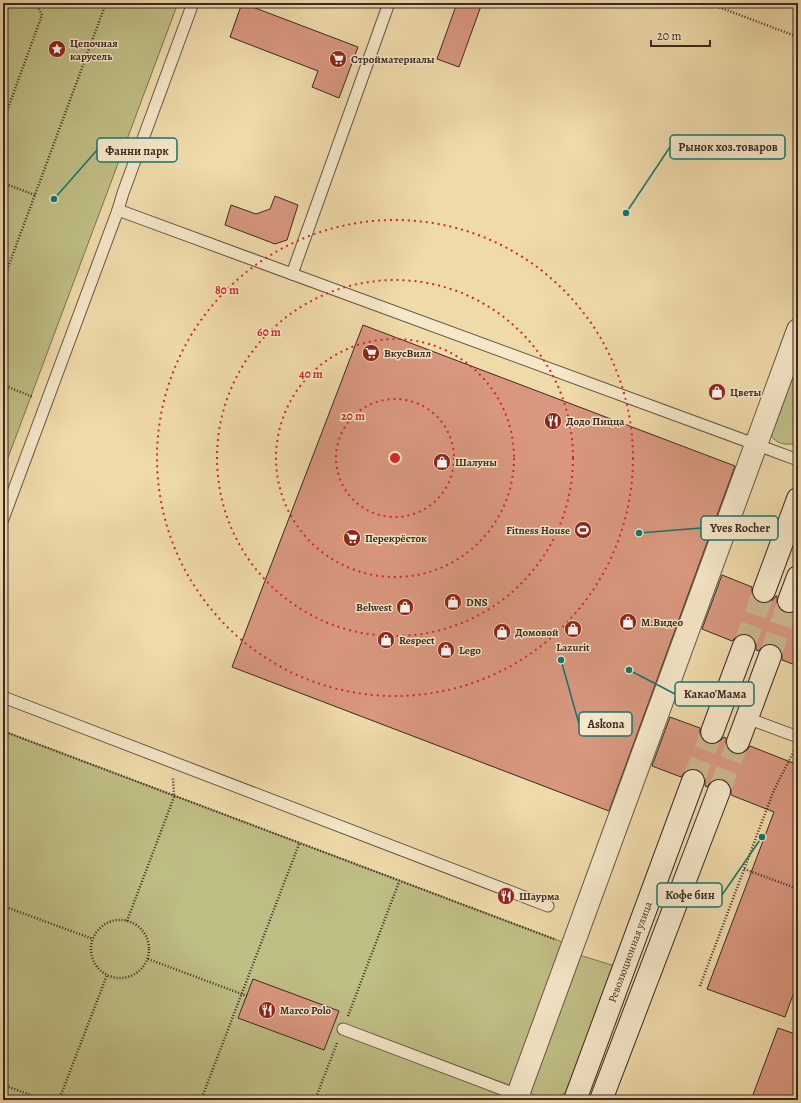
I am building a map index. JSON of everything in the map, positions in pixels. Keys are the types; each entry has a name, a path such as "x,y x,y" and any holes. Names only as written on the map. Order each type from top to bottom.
{"main road":[{"path":"522,1098 573,946 798,330"},
{"path":"764,592 798,498"},
{"path":"789,601 798,577"},
{"path":"712,732 744,646"},
{"path":"738,742 770,656"},
{"name":"Революционная улица","path":"575,1100 693,782"},
{"path":"601,1100 719,791"}],"lane":[{"path":"3,519 193,3"},
{"path":"292,274 389,3"},
{"path":"118,210 798,460"},
{"path":"3,697 548,906"},
{"path":"747,718 798,737"},
{"path":"342,1029 522,1098"}],"path":[{"path":"3,8 5,3"},
{"path":"3,122 42,14 36,3"},
{"path":"3,281 106,3"},
{"path":"708,3 798,37"},
{"path":"3,183 35,195"},
{"path":"3,385 47,402"},
{"path":"3,732 573,946"},
{"path":"3,732 398,882 573,946"},
{"path":"700,986 774,790 795,750"},
{"path":"127,921 174,797 172,762"},
{"path":"201,1100 299,844"},
{"path":"744,869 798,889"},
{"path":"315,1100 398,882"},
{"path":"3,906 93,939"},
{"path":"120,920 136,924 142,929 146,936 150,951 148,959 141,970 130,977 114,978 100,970 95,963 91,947 93,939 97,931 107,923 120,920"},
{"path":"148,959 246,996"},
{"path":"60,1100 107,975"},
{"path":"3,1085 45,1100"}],"shaded area":[{"path":"3,3 178,3 3,471"},
{"path":"798,350 798,443 784,444 774,439 768,431"},
{"path":"3,731 573,946 516,1100 3,1100"},
{"path":"576,954 615,966 570,1088 565,1093 549,1099 525,1093"}],"building":[{"path":"242,3 358,47 339,98 312,87 318,71 230,37"},
{"path":"457,3 482,3 459,67 437,59"},
{"path":"275,196 298,205 287,240 275,244 225,225 231,205 256,214 270,209"},
{"path":"363,325 735,466 609,811 232,667"},
{"path":"722,575 752,587 754,599 759,603 772,601 777,596 779,609 784,613 791,613 798,609 798,666 782,660 782,654 775,644 768,644 762,647 759,651 756,650 756,644 749,634 742,634 732,641 702,629"},
{"path":"670,717 700,728 702,740 707,744 714,744 724,737 726,738 726,744 733,754 740,754 746,751 750,746 798,765 798,981 785,1017 707,989 774,812 731,795 729,783 723,779 717,779 711,782 707,787 705,786 703,773 698,769 691,769 685,772 681,777 652,766"},
{"path":"253,979 339,1011 324,1050 238,1018"},
{"path":"778,1028 798,1035 798,1100 751,1100"}],"tunnel":[{"path":"744,646 764,591"},
{"path":"770,656 789,601"},
{"path":"693,781 712,732"},
{"path":"719,791 738,742"}],"place":[{"name":"Цепочная карусель","path":"57,49"},
{"name":"Стройматериалы","path":"338,59"},
{"name":"Фанни парк","path":"54,199"},
{"name":"Рынок хоз.товаров","path":"626,213"},
{"name":"ВкусВилл","path":"371,353"},
{"name":"Цветы","path":"717,392"},
{"name":"Додо Пицца","path":"553,421"},
{"name":"Шалуны","path":"442,462"},
{"name":"Fitness House","path":"583,530"},
{"name":"Yves Rocher","path":"639,533"},
{"name":"Перекрёсток","path":"352,538"},
{"name":"DNS","path":"453,602"},
{"name":"Belwest","path":"405,607"},
{"name":"М.Видео","path":"628,622"},
{"name":"Lazurit","path":"573,629"},
{"name":"Домовой","path":"502,632"},
{"name":"Respect","path":"386,640"},
{"name":"Lego","path":"446,650"},
{"name":"Askona","path":"561,660"},
{"name":"Какао'Мама","path":"629,670"},
{"name":"Кофе бин","path":"762,837"},
{"name":"Шаурма","path":"506,896"},
{"name":"Marco Polo","path":"267,1010"}]}
